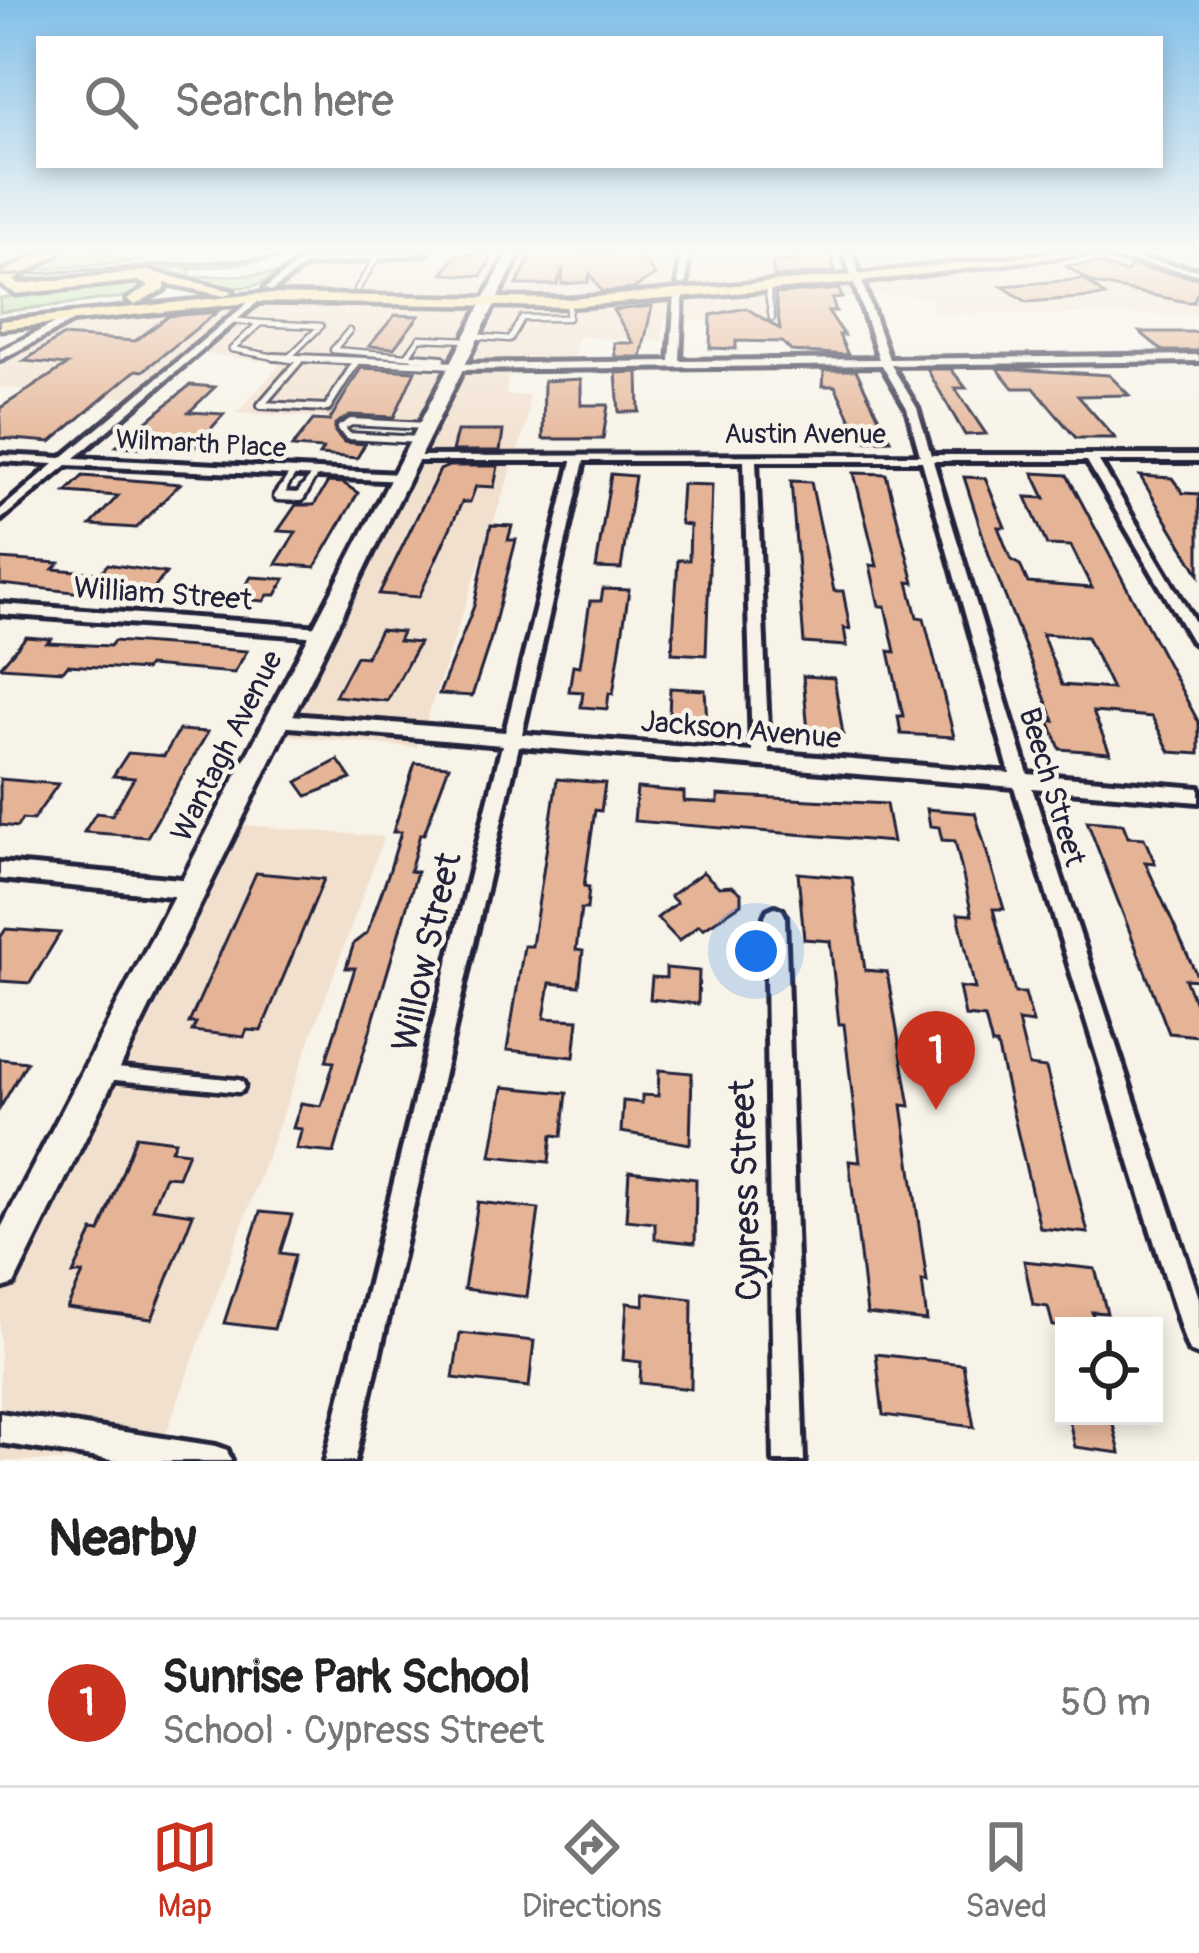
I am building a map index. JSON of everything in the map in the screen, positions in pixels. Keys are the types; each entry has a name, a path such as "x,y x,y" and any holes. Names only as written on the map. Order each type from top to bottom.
{"highway":[{"path":"2,321 34,321"}],"main road":[{"name":"Wantagh Avenue","path":"0,1270 479,321"}],"street":[{"path":"0,356 65,321"},
{"path":"0,516 230,321"},
{"path":"674,364 678,321"},
{"name":"Beech Street","path":"871,321 885,362 912,408 1021,780 1199,1341"},
{"path":"19,323 39,330 36,337"},
{"path":"463,354 674,364 1199,358"},
{"name":"Wilmarth Place","path":"0,458 315,474 414,451"},
{"name":"Austin Avenue","path":"414,451 579,458 1199,458"},
{"name":"Willow Street","path":"340,1461 579,458"},
{"path":"750,458 761,759"},
{"path":"1090,458 1199,641"},
{"name":"William Street","path":"0,609 322,632"},
{"name":"Jackson Avenue","path":"278,720 1199,795"},
{"path":"0,871 192,889"},
{"name":"Cypress Street","path":"775,916 789,1461"},
{"path":"0,1428 216,1461"}],"lane":[{"path":"248,321 321,326 286,359"},
{"path":"260,322 232,349 299,361 356,362 463,354 510,339 522,321"},
{"path":"349,331 333,350 407,356 463,354"},
{"path":"407,356 420,338 463,354"},
{"path":"299,361 261,405 327,408 356,362"},
{"path":"346,422 414,451 340,432 346,422"},
{"path":"293,473 276,500 300,497 315,474"},
{"path":"100,1072 238,1086"}],"shaded area":[{"path":"70,321 664,321 662,341 578,337 572,363 510,364 506,395 529,395 527,423 417,748 282,735 439,423 237,413 280,364 202,353 146,400 0,387 0,362"},
{"path":"721,321 795,321 795,324"},
{"path":"210,822 384,837 156,1461 0,1461 0,1221"}],"building":[{"path":"162,321 205,321 143,371 136,370 51,442 0,438 0,408 67,365 24,361 62,336 135,341"},
{"path":"390,321 415,321 394,348 369,346"},
{"path":"620,321 649,321 641,357 615,357 614,343 633,343"},
{"path":"711,321 767,321 780,329 779,321 835,321 848,355 791,351 782,342 736,341 736,349 710,348"},
{"path":"1140,332 1199,332 1199,351 1163,351"},
{"path":"361,368 415,371 394,417 350,415 335,424 344,442 365,444 357,458 292,447 313,420 329,421"},
{"path":"997,368 1109,375 1129,395 1078,396 1115,438 1076,438 1034,388 1013,388"},
{"path":"927,369 951,369 966,388 955,388 986,434 965,435"},
{"path":"824,370 856,370 890,440 861,441 835,386 823,386"},
{"path":"638,372 639,412 619,412 616,373"},
{"path":"581,379 581,405 608,405 603,439 543,439 544,381"},
{"path":"190,385 215,387 189,412 224,414 192,450 117,446"},
{"path":"457,431 503,431 500,451 452,451"},
{"path":"498,466 494,487 476,486 470,502 462,502 419,597 379,594 440,470"},
{"path":"854,473 886,474 914,583 908,582 917,617 924,618 954,737 901,734 898,716 903,716 889,651 895,652 885,606 879,606 870,565 877,566"},
{"path":"1033,473 1067,475 1199,723 1199,754 1170,752 1152,717 1093,712 1110,753 1060,749 1049,720 1054,721 990,558 964,477 985,478 1005,527 998,527 1011,560 1020,565 1028,583 1092,588 1071,546 1047,545 1026,497 1045,498","holes":["1042,634 1087,637 1112,689 1062,685"]},
{"path":"611,474 635,476 621,569 596,568"},
{"path":"83,476 180,484 136,528 91,525 118,496 66,492"},
{"path":"1140,476 1172,478 1183,493 1199,494 1199,574"},
{"path":"791,481 811,482 834,591 843,591 850,629 844,628 847,646 804,643"},
{"path":"328,482 343,483 358,493 315,567 276,564 296,532 278,531 296,505 314,505"},
{"path":"682,484 712,485 706,655 672,653 678,560 689,560 690,525 681,524 680,516"},
{"path":"491,525 512,526 508,540 516,540 490,641 472,696 439,694 474,606"},
{"path":"0,559 59,563 53,569 100,573 108,564 166,573 149,595 83,593 0,584"},
{"path":"251,577 285,579 276,595 264,601 237,599"},
{"path":"603,589 629,590 607,709 581,707 583,692 569,691 573,665 580,666 590,601 601,601"},
{"path":"380,630 402,632 398,641 419,643 387,701 335,696 356,656 366,657"},
{"path":"26,637 51,639 47,643 110,646 114,641 247,651 234,673 148,666 145,670 68,665 63,671 0,667"},
{"path":"803,676 834,678 843,734 808,732"},
{"path":"670,688 705,690 707,722 669,719"},
{"path":"179,730 208,732 147,837 84,832 96,813 112,815 134,778 113,776 128,753 164,756"},
{"path":"338,760 351,779 307,796 297,782"},
{"path":"415,763 449,766 424,834 420,834 410,871 417,872 334,1153 296,1149 302,1129 293,1128 301,1103 321,1106 334,1062 326,1061 355,968 346,968 354,943 367,933 390,869 401,832 393,832"},
{"path":"0,779 58,784 33,820 22,819 17,827 0,825"},
{"path":"557,779 605,783 601,811 595,810 584,886 589,887 587,909 581,909 576,950 583,951 579,986 550,983 544,1018 578,1020 574,1057 507,1050 524,946 532,946"},
{"path":"637,788 684,792 684,801 718,803 718,795 886,804 893,842 634,821"},
{"path":"927,809 975,813 1004,909 993,909 1015,993 1025,993 1033,1023 1018,1021 1029,1066 1046,1068 1088,1233 1040,1228 997,1045 992,1045 985,1018 965,1016 959,987 975,989 958,914 972,915 955,841 942,840 939,827 930,826"},
{"path":"1087,821 1123,824 1128,837 1144,838 1155,863 1145,862 1199,980 1185,979 1199,1013 1199,1036 1169,1033"},
{"path":"703,872 719,887 732,886 741,893 741,904 679,941 657,918 677,903 670,896"},
{"path":"256,873 324,879 261,1031 247,1030 244,1037 192,1031 196,1023 189,1023"},
{"path":"798,873 852,878 865,970 887,972 910,1106 902,1105 927,1282 922,1281 927,1321 867,1314 849,1161 860,1162 844,1024 839,1024 830,941 804,939"},
{"path":"6,929 60,933 30,983 0,981 0,938"},
{"path":"666,968 699,971 698,1004 650,999 652,977 666,978"},
{"path":"0,1059 27,1062 0,1108"},
{"path":"659,1070 692,1073 690,1144 621,1132 623,1101 642,1103 642,1095 658,1096"},
{"path":"503,1087 567,1093 562,1136 552,1135 549,1162 491,1156"},
{"path":"136,1136 175,1141 171,1150 188,1152 178,1177 165,1176 152,1208 193,1214 152,1319 67,1308 83,1274 73,1274 93,1231 100,1232"},
{"path":"629,1171 696,1179 695,1243 655,1239 655,1223 626,1220"},
{"path":"478,1202 539,1209 527,1297 464,1289"},
{"path":"260,1212 292,1215 280,1253 295,1255 274,1329 224,1323"},
{"path":"1024,1261 1095,1269 1107,1313 1055,1317 1053,1326 1048,1307 1033,1305"},
{"path":"644,1293 692,1299 691,1389 640,1383 641,1362 623,1360 627,1303 644,1305"},
{"path":"460,1333 534,1341 529,1387 453,1378"},
{"path":"876,1354 963,1364 974,1427 883,1415"},
{"path":"1070,1425 1113,1425 1120,1453 1075,1447"}],"place":[{"name":"Sunrise Park School","path":"936,1110"}]}
